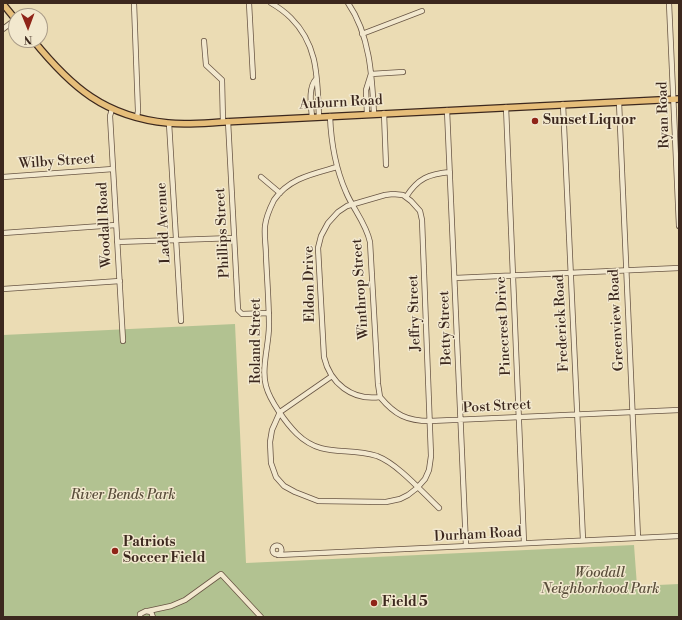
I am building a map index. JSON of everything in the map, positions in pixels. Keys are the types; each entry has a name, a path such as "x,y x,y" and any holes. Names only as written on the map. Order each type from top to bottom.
{"main road":[{"name":"Auburn Road","path":"40,48 68,80 90,97 112,109 137,117 169,123 226,122 676,99"}],"street":[{"path":"134,3 137,117"},
{"path":"249,3 253,77"},
{"path":"271,3 296,23 308,40 315,60 319,117"},
{"path":"348,3 356,18 368,51 374,114"},
{"name":"Ryan Road","path":"670,3 676,99 679,226"},
{"path":"362,34 422,11"},
{"name":"Phillips Street","path":"204,41 206,65 222,80 238,310 242,314 269,313"},
{"path":"371,74 403,72"},
{"path":"367,114 366,90 371,74"},
{"path":"312,117 312,89 316,79"},
{"name":"Greenview Road","path":"619,102 638,538"},
{"name":"Frederick Road","path":"563,104 582,540"},
{"name":"Pinecrest Drive","path":"506,107 524,543"},
{"name":"Woodall Road","path":"112,109 110,116 123,341"},
{"name":"Betty Street","path":"447,110 466,546"},
{"path":"384,113 386,165"},
{"name":"Winthrop Street","path":"330,116 332,144 337,167 352,204 364,224 370,242 380,397"},
{"name":"Ladd Avenue","path":"169,123 181,321"},
{"name":"Roland Street","path":"337,167 302,177 290,184 280,193 270,210 266,225 269,313 265,372 266,385 269,395 297,434 314,445 330,451 358,452 376,456 395,466 439,508"},
{"name":"Wilby Street","path":"3,177 113,169"},
{"path":"352,204 388,194 400,194 406,197 415,185 428,176 436,173 450,172"},
{"path":"261,177 280,193"},
{"name":"Jeffry Street","path":"406,197 418,208 422,220 430,421 430,465 425,479 417,488"},
{"name":"Eldon Drive","path":"332,376 325,362 323,350 318,248 321,236 331,219 342,209 352,204"},
{"path":"3,233 116,225"},
{"path":"118,242 234,238"},
{"path":"455,278 679,268"},
{"path":"3,289 120,281"},
{"path":"380,397 374,398 355,395 343,388 332,376 280,412 273,425 270,435 271,463 274,473 279,481 295,492 314,500 323,501 386,502 400,499 417,488"},
{"name":"Post Street","path":"380,397 392,409 406,418 419,421 679,410"},
{"name":"Durham Road","path":"278,555 679,536"},
{"path":"281,548 281,552 278,555 274,553 273,549 275,546 278,546 281,548 285,554"},
{"path":"137,609 140,615 152,613 171,606 185,600 221,574 261,617"}],"green space":[{"name":"River Bends Park","path":"235,324 246,563 634,545 637,586 679,584 679,617 3,617 3,335"}],"place":[{"name":"Sunset Liquor","path":"535,121"},
{"name":"Patriots Soccer Field","path":"115,551"},
{"name":"Field 5","path":"374,603"}],"park label":[{"name":"Woodall Neighborhood Park","path":"600,582"}]}
